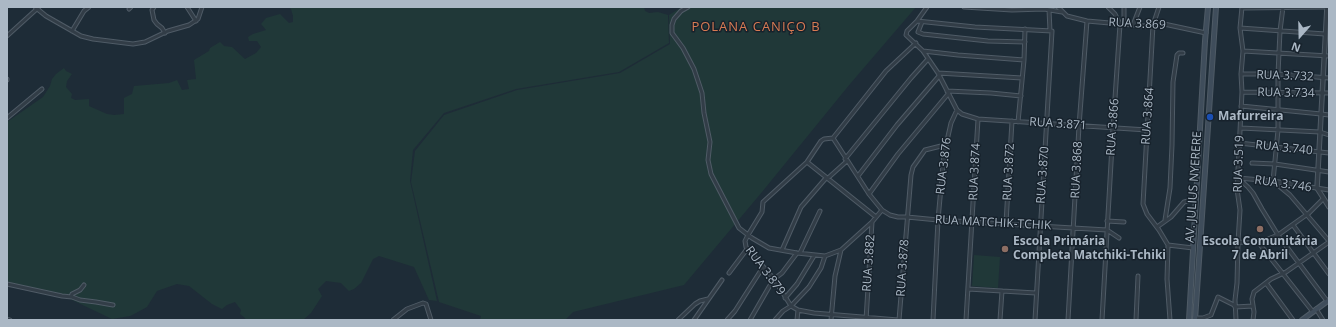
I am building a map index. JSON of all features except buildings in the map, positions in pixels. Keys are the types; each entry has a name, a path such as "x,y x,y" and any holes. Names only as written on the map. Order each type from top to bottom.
{"main road":[{"name":"AV. JULIUS NYERERE","path":"1189,320 1208,7"},
{"name":"AV. JULIUS NYERERE","path":"1195,319 1216,7"},
{"path":"1197,190 1204,191"},
{"path":"1302,320 1328,300"}],"street":[{"path":"72,31 84,11 89,7"},
{"path":"154,7 152,10 154,20 165,33"},
{"path":"187,7 196,21"},
{"path":"7,36 37,8 46,16 81,36 133,44 145,42 189,25 196,21 202,7"},
{"path":"688,7 681,11 674,19 672,33 683,48 694,69 702,93 704,113 710,142 708,160 710,174 740,228 764,245 814,256 826,256 841,250 872,222"},
{"path":"927,7 906,34 908,38 923,51 938,74 957,110"},
{"path":"964,7 1012,10 1049,10 1062,12"},
{"path":"1058,7 1062,12"},
{"path":"1108,7 1122,24"},
{"name":"RUA 3.866","path":"1102,320 1113,128 1124,7"},
{"path":"1133,25 1140,7"},
{"name":"RUA 3.864","path":"1157,227 1143,207 1153,25 1159,7"},
{"path":"1253,320 1254,292 1266,283 1283,274 1329,241 1290,195 1274,181 1278,130 1280,32 1283,7"},
{"path":"1242,8 1327,7 1327,56 1322,93 1317,188 1323,200 1329,207"},
{"name":"RUA 3.519","path":"1236,320 1235,307 1240,210 1237,189 1238,143 1242,92 1241,74 1243,52 1240,28 1242,8"},
{"name":"RUA 3.870","path":"1035,320 1051,31 1049,10"},
{"name":"RUA 3.869","path":"1062,12 1067,16 1087,21 1144,26 1160,24 1170,25 1206,33"},
{"path":"917,21 975,27 1051,31"},
{"name":"RUA 3.868","path":"1068,320 1079,126 1087,21"},
{"path":"922,22 918,32 922,34 988,41 1025,42"},
{"path":"1240,28 1280,32 1327,34"},
{"path":"1018,122 1024,60 1025,29"},
{"path":"748,235 762,212 763,202 807,162 824,139 833,138 886,71 916,44"},
{"path":"923,51 958,56 1024,60"},
{"path":"1243,52 1327,56"},
{"path":"1165,220 1170,188 1173,82 1177,55 1179,53 1183,53"},
{"path":"782,250 802,207 827,178 846,160 911,78 928,59"},
{"path":"938,74 980,74 1022,78"},
{"path":"858,176 938,74"},
{"name":"RUA 3.732","path":"1241,74 1278,74 1329,78"},
{"path":"7,118 42,89"},
{"name":"RUA 3.734","path":"1242,92 1329,94"},
{"path":"948,93 990,93 1021,96"},
{"path":"869,194 897,155 948,93"},
{"path":"1241,106 1329,115"},
{"name":"RUA 3.871","path":"957,110 978,119 1147,130"},
{"name":"RUA 3.876","path":"933,320 938,220 946,145 950,123 957,110"},
{"name":"RUA 3.874","path":"966,320 978,119"},
{"name":"RUA 3.872","path":"1006,224 1012,121"},
{"path":"1240,128 1320,132 1329,135"},
{"path":"833,138 869,194 882,210"},
{"name":"RUA 3.740","path":"1238,143 1329,153"},
{"name":"RUA 3.878","path":"899,320 910,176 913,167 927,150 946,145"},
{"path":"807,162 876,217"},
{"path":"1252,163 1275,164 1329,172"},
{"path":"1238,178 1253,193 1278,235 1298,263 1328,300"},
{"name":"RUA 3.746","path":"1238,178 1274,181 1329,190"},
{"path":"1170,320 1167,279 1168,245 1157,227 1171,217 1184,202 1196,199"},
{"path":"1238,242 1258,242 1278,235 1307,215 1323,200"},
{"name":"RUA MATCHIK-TCHIK","path":"882,210 898,217 1107,230"},
{"name":"RUA 3.882","path":"866,318 872,222 882,210"},
{"path":"750,320 774,279 782,273 798,253 820,211"},
{"path":"1107,221 1124,222"},
{"path":"1293,225 1329,274"},
{"path":"1107,230 1119,238"},
{"name":"RUA 3.879","path":"748,235 745,244 748,249 774,279 791,306 798,310 814,313 899,320"},
{"path":"1258,242 1314,311 1324,320"},
{"path":"1168,245 1193,248"},
{"path":"729,273 748,249"},
{"path":"831,320 835,276 841,250"},
{"path":"785,298 797,284 814,256"},
{"path":"791,306 814,279 826,256"},
{"path":"727,320 735,311 763,267"},
{"path":"1136,320 1138,276"},
{"path":"694,320 722,280"},
{"path":"1266,283 1293,320"},
{"path":"7,284 80,300 113,305"},
{"path":"71,297 72,294 80,290 84,285"},
{"path":"968,289 1036,293"},
{"path":"1000,320 1002,291"},
{"path":"1195,319 1211,315 1218,297 1234,305 1235,307 1253,306"},
{"path":"678,320 695,304 708,299"},
{"path":"393,320 408,309 423,303 426,304 431,320"},
{"name":"RUA 3.879","path":"775,320 783,311 791,306"},
{"path":"797,320 798,310"}],"green space":[{"path":"289,7 644,7 645,11 649,13 658,12 668,15 669,43 619,72 516,89 444,113 413,150 410,181 437,301 429,300 414,267 379,256 373,259 361,283 354,289 349,291 341,283 326,281 318,289 322,296 311,313 303,320 246,320 240,314 241,310 235,302 222,309 212,304 189,286 177,284 157,291 147,307 136,313 130,316 112,319 70,299 7,282 7,122 43,97 56,74 64,68 72,74 67,81 66,87 72,94 71,98 75,100 89,99 89,106 107,114 124,114 124,98 132,94 134,86 169,83 177,80 182,90 189,89 187,80 196,79 194,60 220,42 224,46 232,47 245,59 256,53 261,47 257,41 249,41 248,37 266,30 261,24 266,18 280,14 289,23 293,22 293,16"},
{"path":"682,7 916,7 850,84 684,285 573,312 565,320 480,320 481,316 439,302 411,182 415,151 444,115 517,90 620,73 670,44 669,15"},
{"path":"974,255 1000,257 998,288 972,286"}],"place":[{"name":"Mafurreira","path":"1210,117"},
{"name":"Escola Comunitária 7 de Abril","path":"1260,229"},
{"name":"Escola Primária Completa Matchiki-Tchiki","path":"1005,249"}],"district":[{"name":"POLANA CANIÇO B","path":"756,27"}]}
